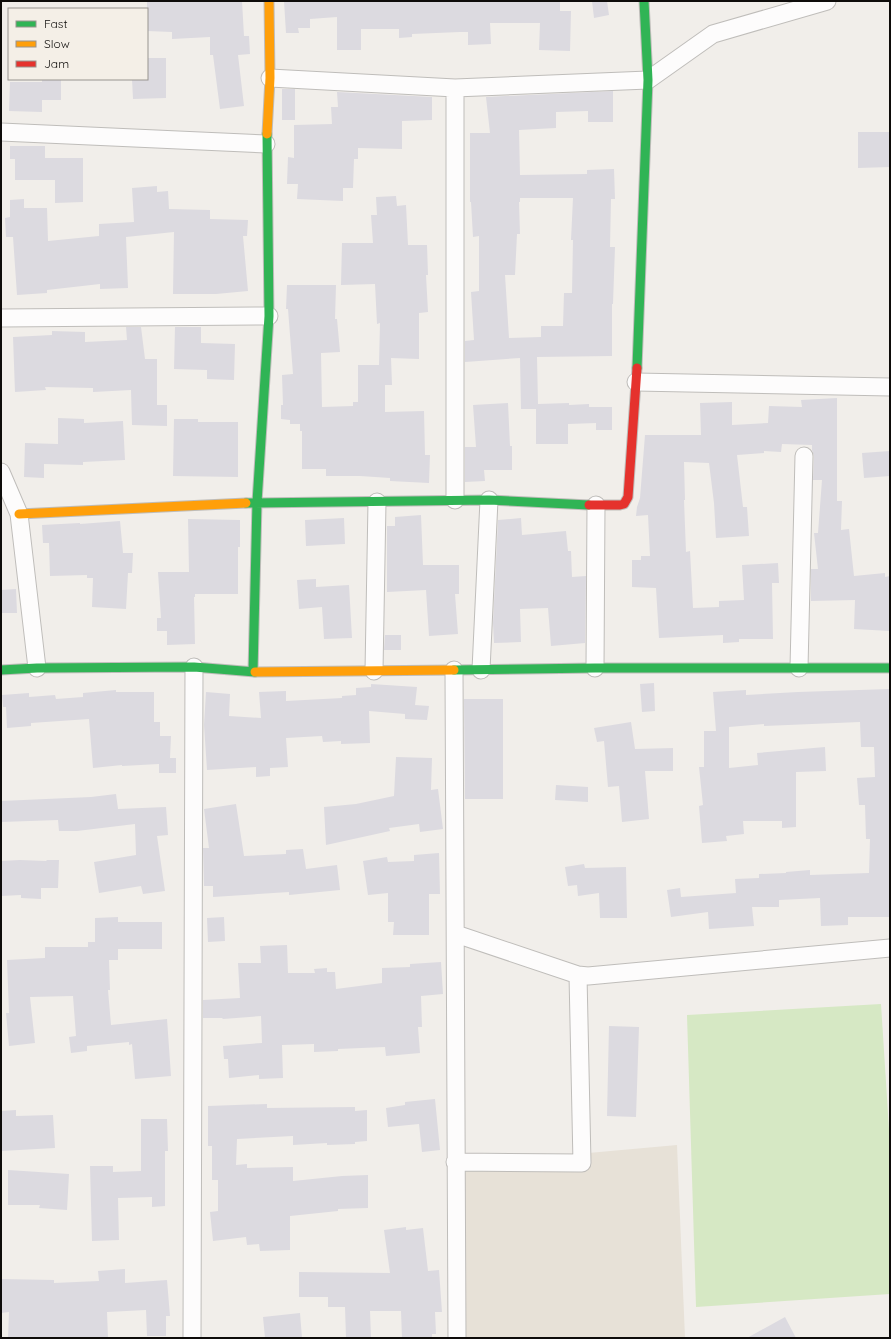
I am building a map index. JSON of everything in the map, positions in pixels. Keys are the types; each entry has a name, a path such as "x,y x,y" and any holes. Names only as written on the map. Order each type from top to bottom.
{"street":[{"path":"253,672 257,502 268,316 266,144 270,78 269,1"},
{"path":"19,514 257,502 489,500 596,505 624,504 628,497 636,382 648,80 644,1"},
{"path":"270,78 455,88 648,80 713,34 827,1"},
{"path":"455,88 455,500"},
{"path":"1,132 266,144"},
{"path":"1,318 268,316"},
{"path":"636,382 890,387"},
{"path":"799,668 804,456"},
{"path":"1,472 19,514 37,668"},
{"path":"481,670 489,500"},
{"path":"374,671 377,502"},
{"path":"595,668 596,505"},
{"path":"1,670 37,668 194,667 253,672 595,668 890,668"},
{"path":"192,1338 194,667"},
{"path":"454,670 456,934 455,1162 457,1338"},
{"path":"456,934 578,975 588,976 890,948"},
{"path":"455,1162 582,1162 578,975"}],"shaded area":[{"path":"677,1145 685,1338 465,1338 465,1164"}],"green space":[{"path":"881,1004 890,1145 890,1294 696,1307 687,1015"}],"building":[{"path":"147,1 242,1 244,36 249,36 250,54 238,55 244,106 220,109 213,55 210,55 210,37 172,39 172,32 148,31"},
{"path":"284,1 560,2 560,11 571,11 570,51 539,50 540,23 490,23 491,44 468,45 468,32 412,34 412,37 399,38 399,29 361,29 361,50 337,50 337,17 310,19 310,28 298,28 299,33 286,33"},
{"path":"592,1 607,1 609,15 594,18"},
{"path":"148,58 166,58 166,98 133,99 132,80 148,80"},
{"path":"42,80 61,80 61,100 42,100 42,112 9,111 10,82 42,82"},
{"path":"282,89 295,89 295,120 282,120"},
{"path":"613,91 613,122 588,122 588,111 556,112 556,128 519,130 520,175 587,174 587,170 614,169 615,199 611,199 610,247 615,247 612,304 612,356 537,357 538,404 569,403 569,405 589,404 589,407 612,407 612,430 596,430 596,423 568,424 568,444 536,444 536,409 521,409 520,358 465,362 465,341 474,340 471,292 479,291 479,236 473,237 470,202 470,133 490,133 486,97","holes":["520,198 573,198 571,240 573,240 572,293 564,293 563,326 541,326 541,337 509,338 505,275 515,275 517,234 520,234"]},
{"path":"337,92 432,97 432,120 402,121 402,149 358,148 358,159 354,159 353,188 343,188 343,201 297,199 298,184 287,184 288,157 294,158 294,125 332,124 331,107 338,107"},
{"path":"858,132 890,132 890,167 858,168"},
{"path":"10,146 45,146 45,158 83,158 83,202 55,203 55,180 15,180 15,159 10,159"},
{"path":"157,186 157,192 168,191 169,209 210,210 210,219 248,220 247,236 243,236 248,291 216,294 173,294 174,232 126,237 128,288 100,289 100,284 47,290 47,293 17,295 13,237 6,237 5,218 10,217 10,200 24,199 24,208 47,208 48,241 99,236 99,224 134,222 132,188"},
{"path":"396,196 397,206 406,205 408,245 427,245 428,275 426,275 428,312 419,313 419,359 391,358 392,385 385,385 385,412 424,411 425,455 430,455 429,483 390,481 390,478 326,476 326,469 302,469 302,431 300,431 300,424 290,424 290,420 281,419 281,405 283,405 282,375 293,374 288,309 286,309 287,285 336,285 335,319 337,319 340,352 321,353 322,407 353,406 353,402 358,402 358,365 379,365 380,323 377,324 375,284 341,285 342,243 373,243 371,215 377,215 376,197"},
{"path":"126,327 141,327 145,359 157,359 157,405 167,405 167,426 132,425 131,390 93,392 93,388 45,387 46,390 15,392 13,337 52,335 52,331 85,332 85,342 127,340"},
{"path":"175,327 201,327 201,343 235,344 234,380 207,379 207,370 174,369"},
{"path":"837,398 837,501 842,501 841,530 849,529 854,576 885,573 885,577 890,576 890,631 854,629 855,600 811,601 811,569 818,569 814,533 818,533 822,480 813,480 814,456 812,445 782,444 781,452 764,451 764,453 737,455 743,507 747,507 749,536 716,538 714,503 709,463 684,462 686,552 690,551 693,608 719,607 719,601 744,600 742,565 778,563 779,583 772,583 773,639 739,639 739,642 723,643 723,635 659,638 656,588 632,587 632,560 641,560 641,556 650,556 648,515 636,516 640,498 645,435 701,435 700,403 732,402 732,425 768,423 769,406 802,407 801,400"},
{"path":"508,403 510,446 512,446 512,470 484,470 485,481 465,482 465,447 476,447 473,405"},
{"path":"58,418 84,419 84,423 123,421 125,460 83,462 83,465 44,464 44,478 24,477 25,443 58,444"},
{"path":"174,419 198,419 198,422 238,422 238,477 173,476"},
{"path":"890,451 890,476 864,478 862,453"},
{"path":"421,515 423,565 459,565 459,594 455,594 458,634 429,636 426,590 387,592 387,526 395,526 395,517"},
{"path":"344,518 345,544 306,546 305,520"},
{"path":"521,518 522,535 566,531 568,551 571,551 572,577 586,576 585,643 551,646 548,608 520,609 521,642 494,643 493,623 498,520"},
{"path":"188,519 240,520 240,547 238,547 238,594 195,594 195,644 167,645 167,631 157,631 157,618 161,618 158,572 189,572"},
{"path":"120,521 123,553 133,553 132,573 128,573 126,609 92,607 93,578 87,578 87,575 50,576 49,543 43,543 42,525"},
{"path":"316,579 316,587 349,585 352,638 324,639 322,607 299,609 297,580"},
{"path":"16,589 17,613 1,613 1,590"},
{"path":"385,635 401,635 401,650 384,650"},
{"path":"654,683 655,711 642,712 640,684"},
{"path":"371,684 417,687 415,705 429,706 427,720 405,719 405,714 369,711 370,743 341,744 341,741 323,742 322,736 286,738 288,767 270,768 270,776 256,777 256,767 207,770 204,725 206,692 230,694 229,716 261,718 259,692 286,691 286,701 342,698 342,696 356,695 356,688 371,687"},
{"path":"890,689 890,917 848,917 848,925 821,926 820,898 779,900 779,907 752,907 754,926 709,929 708,912 671,917 667,890 680,888 681,897 736,893 735,879 759,878 759,874 810,870 810,875 869,873 870,839 866,839 865,805 859,805 857,778 875,777 874,747 861,747 860,722 764,726 764,724 729,727 729,768 758,765 757,753 825,747 826,771 796,772 796,827 782,828 782,821 743,821 744,834 726,836 727,841 702,843 699,806 703,805 699,767 704,767 704,731 716,731 713,692 746,690 746,695"},
{"path":"116,690 116,692 154,692 154,722 160,722 160,736 171,736 170,758 176,758 176,773 159,773 159,764 122,765 93,768 89,719 31,723 31,726 7,728 6,707 3,707 2,695 29,693 29,697 55,695 56,699 83,697 83,693"},
{"path":"464,699 503,699 503,799 465,799"},
{"path":"631,722 635,749 673,748 673,771 645,771 649,819 622,822 619,786 608,787 604,741 597,742 594,728"},
{"path":"396,757 432,758 431,790 438,789 443,829 420,832 419,824 389,828 390,831 326,845 324,807 356,804 394,796"},
{"path":"556,785 588,787 588,802 555,800"},
{"path":"116,794 118,809 166,807 168,835 157,836 165,891 143,894 141,886 99,893 94,862 136,855 135,824 77,831 59,831 58,820 1,822 1,801 91,797"},
{"path":"236,804 244,856 286,854 286,850 303,849 306,869 337,865 340,890 289,895 289,892 213,897 213,886 204,886 203,848 209,848 204,809"},
{"path":"439,853 440,894 429,894 429,935 393,935 394,922 388,922 388,893 368,895 363,861 387,857 388,862 414,861 414,855"},
{"path":"59,860 58,888 41,888 41,899 21,898 21,895 1,896 1,861"},
{"path":"584,864 585,868 626,867 627,918 600,918 599,893 578,896 577,885 568,886 565,867"},
{"path":"118,917 118,922 162,922 162,949 118,949 118,960 109,960 110,990 108,990 111,1025 167,1019 171,1076 135,1079 132,1044 129,1045 129,1042 87,1046 87,1051 71,1053 69,1037 76,1036 73,996 30,997 35,1043 9,1046 6,1013 9,1013 7,960 45,958 45,947 88,947 88,942 95,942 95,918"},
{"path":"224,917 225,941 208,942 207,918"},
{"path":"287,945 288,973 315,973 314,969 327,968 327,972 335,972 336,989 382,983 382,968 410,967 410,964 441,962 443,994 421,996 422,1027 418,1027 420,1053 386,1056 385,1047 338,1049 338,1051 314,1052 314,1044 282,1045 283,1078 259,1079 259,1075 229,1078 228,1059 224,1059 223,1046 262,1043 261,1016 223,1019 203,1018 203,1000 240,998 238,963 261,963 260,946"},
{"path":"609,1026 639,1027 636,1117 607,1116"},
{"path":"435,1099 440,1150 422,1152 419,1124 388,1127 386,1108 405,1105 405,1102"},
{"path":"267,1104 267,1108 355,1107 355,1111 367,1110 367,1141 355,1142 355,1144 327,1145 327,1143 293,1145 293,1136 237,1139 236,1165 247,1164 247,1168 293,1167 293,1181 368,1175 368,1208 338,1209 338,1211 290,1216 290,1250 260,1251 259,1244 247,1245 246,1237 213,1241 210,1212 218,1211 218,1180 212,1180 212,1146 208,1146 208,1106"},
{"path":"16,1110 16,1116 53,1115 55,1148 1,1151 1,1111"},
{"path":"141,1119 167,1119 168,1151 165,1151 165,1206 152,1207 152,1197 118,1198 119,1240 92,1241 90,1166 113,1166 113,1172 141,1171"},
{"path":"8,1170 69,1174 67,1210 39,1208 40,1205 8,1205"},
{"path":"406,1227 406,1230 423,1228 428,1271 439,1270 442,1312 435,1312 436,1334 432,1334 432,1338 402,1338 401,1311 370,1311 371,1338 346,1338 345,1307 328,1307 328,1297 299,1297 299,1272 390,1273 384,1230"},
{"path":"125,1269 125,1283 167,1280 170,1316 166,1316 166,1336 147,1336 146,1310 107,1312 108,1338 8,1338 9,1312 1,1313 1,1279 54,1280 54,1283 99,1281 98,1271"},
{"path":"300,1313 302,1338 265,1338 263,1317"},
{"path":"785,1317 796,1338 747,1338"}],"traffic: fast":[{"path":"637,368 648,80 644,1"},
{"path":"253,672 257,502 269,316 267,134"},
{"path":"246,503 489,500 589,505"},
{"path":"1,670 37,668 194,667 255,672"},
{"path":"454,670 595,668 890,668"}],"traffic: slow":[{"path":"267,134 270,78 269,1"},
{"path":"19,514 246,503"},
{"path":"255,672 454,670"}],"traffic: jam":[{"path":"589,505 620,505 624,504 628,497 637,368"}]}
